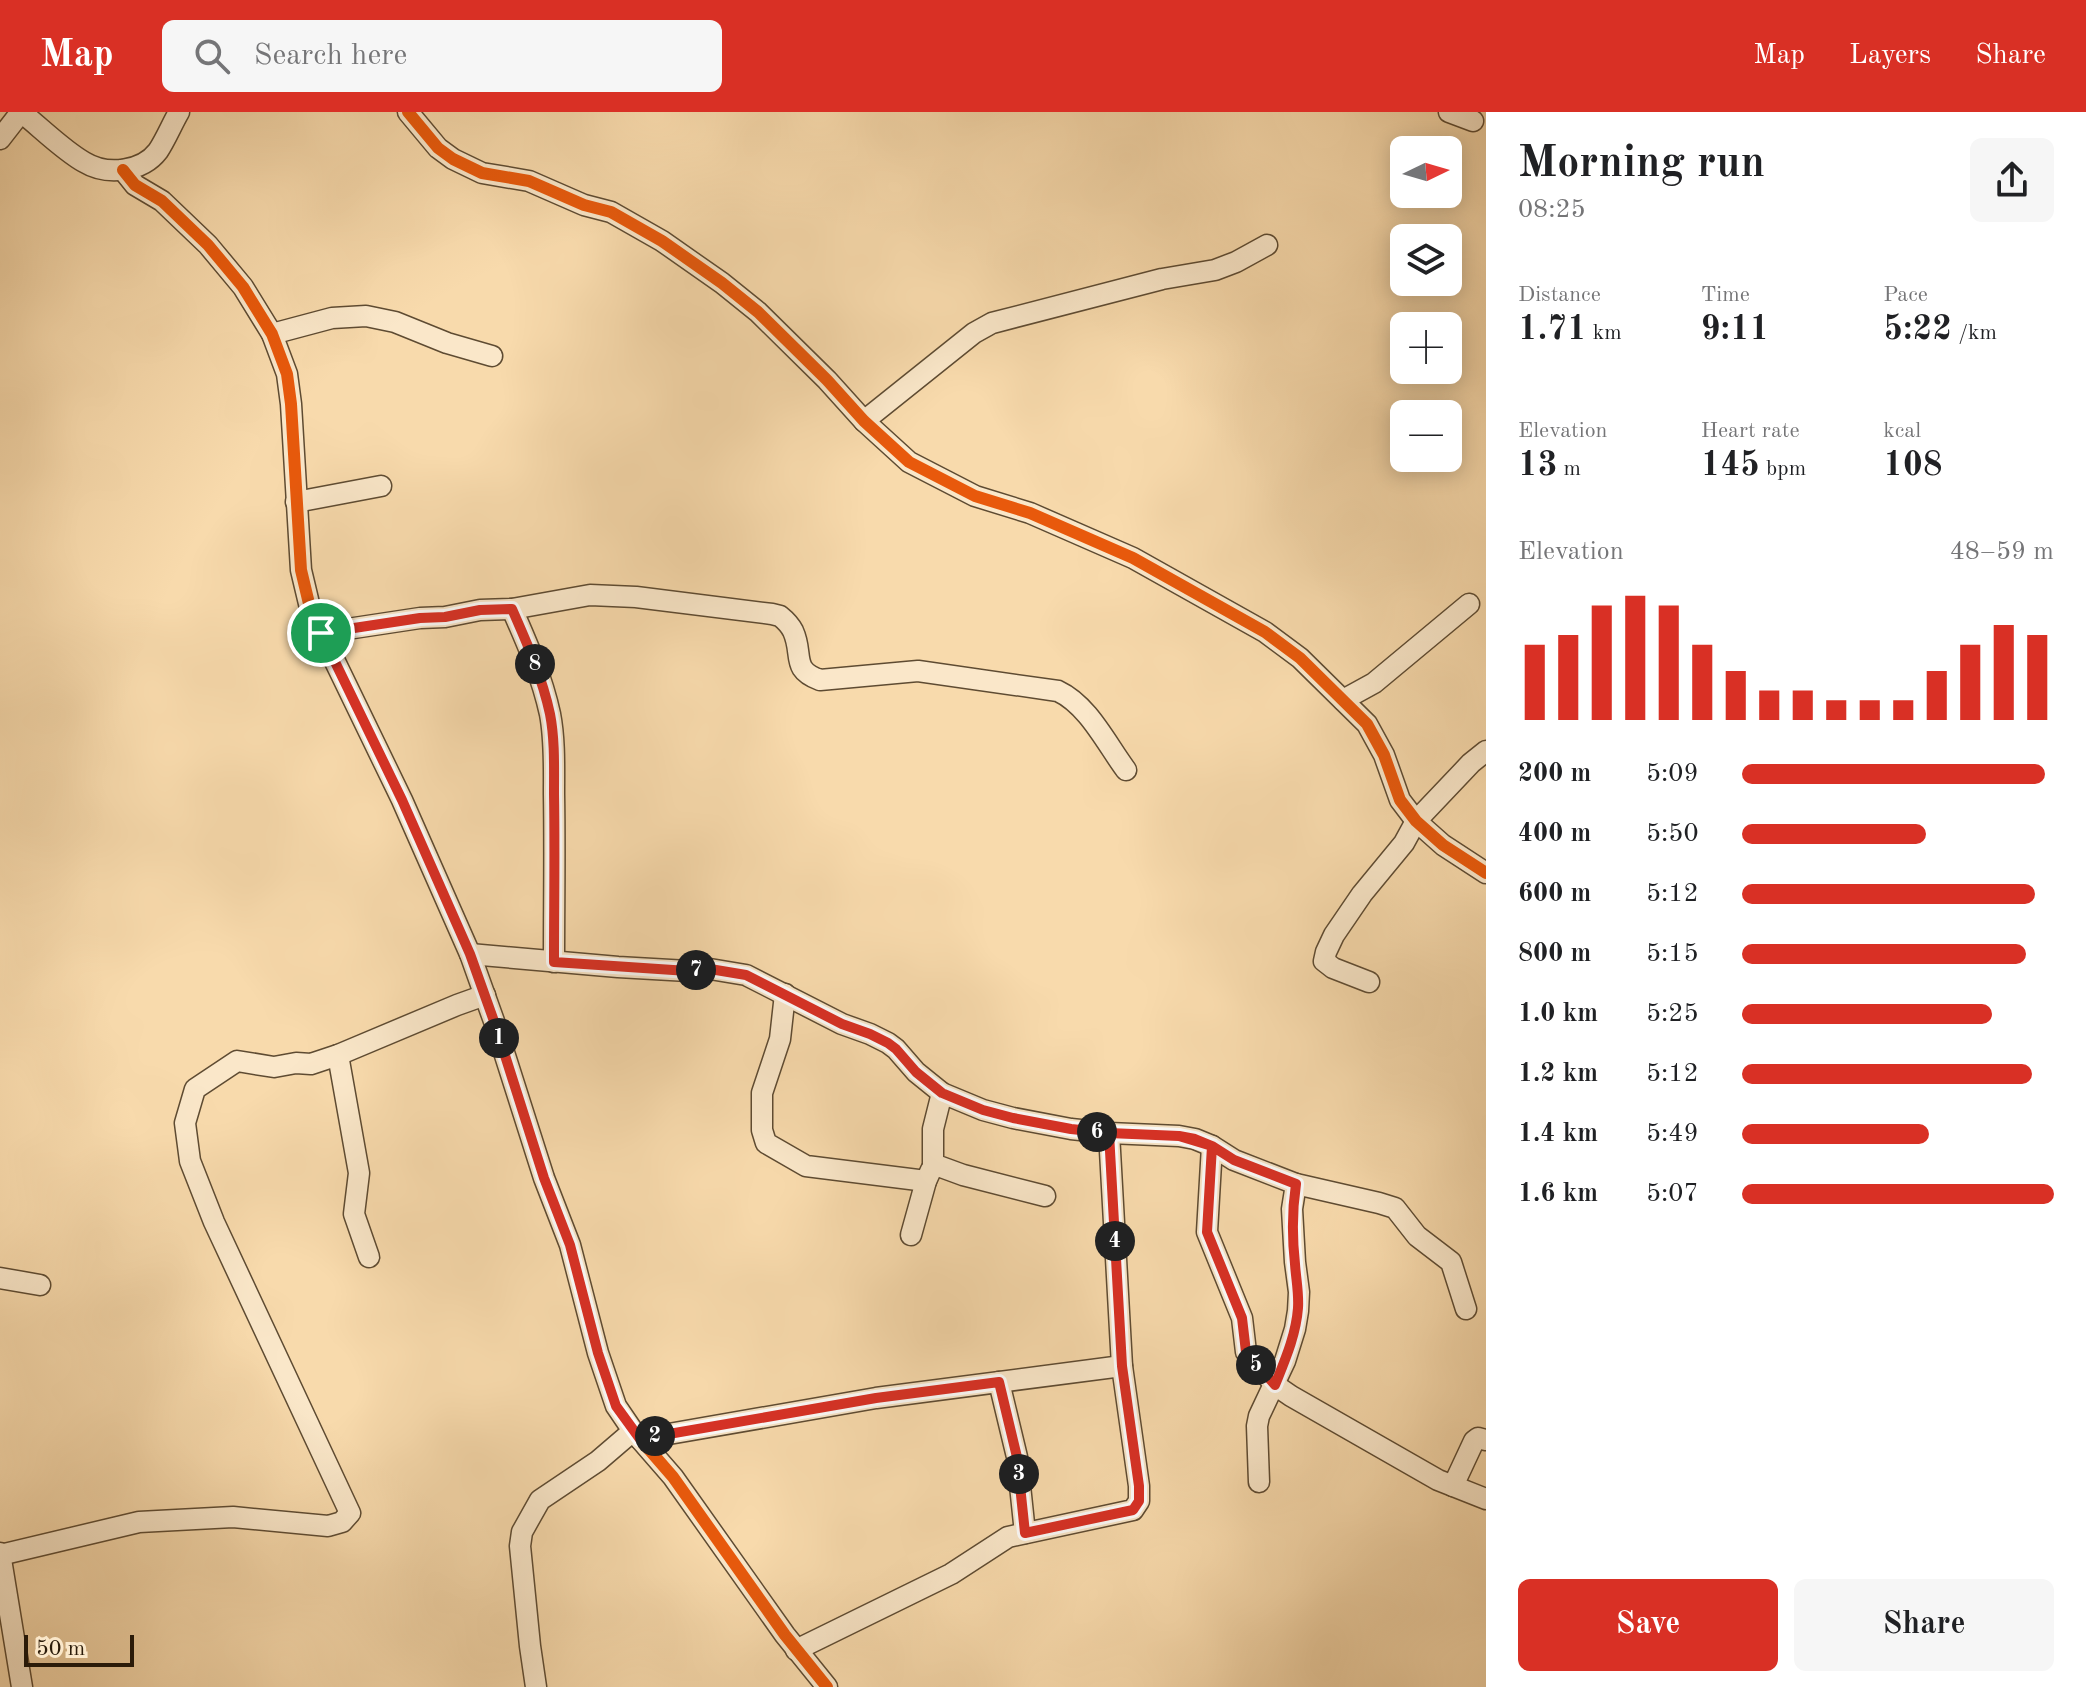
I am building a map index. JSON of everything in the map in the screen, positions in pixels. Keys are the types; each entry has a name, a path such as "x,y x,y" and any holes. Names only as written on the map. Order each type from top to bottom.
{"street":[{"path":"0,139 21,112 85,163 101,169 123,170 140,166 157,152 179,112"},
{"path":"408,112 438,148 464,165 482,173 535,182 584,205 611,212 662,241 758,312 864,421 909,462 975,496 1030,513 1133,558 1265,632 1300,658 1371,729 1392,774 1400,800 1416,821 1443,845 1486,873"},
{"path":"1449,112 1473,121"},
{"path":"123,170 135,185 162,201 208,245 243,287 272,334 287,374 301,570 311,612 402,800 470,954 544,1178 570,1245 598,1353 616,1406 636,1435 673,1477 796,1650 827,1687"},
{"path":"864,421 974,333 992,323 1162,279 1215,270 1267,245"},
{"path":"272,334 332,318 366,316 395,322 447,343 492,356"},
{"path":"296,502 381,486"},
{"path":"321,633 480,610 512,609 590,595 636,597 780,616 794,633 801,668 820,680 918,671 1058,691 1071,697 1085,712 1126,770"},
{"path":"1343,700 1374,683 1469,604"},
{"path":"512,609 544,689 550,717 554,805 554,962"},
{"path":"1369,982 1333,968 1324,961 1334,935 1362,894 1404,843 1416,821 1486,751"},
{"path":"470,954 688,971 710,969 746,975 842,1024 888,1043 942,1093 983,1110 1071,1129 1179,1136 1212,1146 1234,1160 1296,1184 1395,1208 1417,1236 1451,1262 1466,1309"},
{"path":"785,994 780,1039 762,1093 762,1130 766,1143 806,1166 963,1175 1045,1196"},
{"path":"22,1687 7,1640 0,1554 139,1522 233,1517 328,1526 342,1522 350,1513 214,1222 190,1161 185,1123 195,1089 237,1061 274,1067 311,1064 485,995"},
{"path":"338,1055 359,1173 354,1214 369,1257"},
{"path":"911,1235 930,1173 933,1129 942,1093"},
{"path":"796,1650 951,1574 1008,1537 1133,1510 1139,1501 1122,1366 1109,1133"},
{"path":"1212,1146 1207,1232 1242,1318 1246,1352 1275,1385 1291,1396 1438,1480 1486,1499"},
{"path":"1259,1482 1259,1416 1275,1385 1295,1329 1298,1311 1292,1209 1296,1184"},
{"path":"0,1278 40,1285"},
{"path":"536,1687 520,1546 522,1532 540,1500 636,1435 876,1398 1122,1366"},
{"path":"999,1382 1017,1457 1025,1533"},
{"path":"1453,1486 1474,1441 1478,1438 1486,1440"}],"cycle path":[{"path":"408,112 438,148 453,159 482,173 529,181 584,205 611,212 662,241 758,312 864,421 909,462 975,496 1030,513 1133,558 1265,632 1300,658 1367,724 1384,755 1400,800 1416,821 1443,845 1486,873"},
{"path":"123,170 135,185 162,201 208,245 243,287 272,334 287,374 301,570 311,612 402,800 470,954 544,1178 570,1245 598,1353 616,1406 673,1477 785,1635 827,1687"}],"route":[{"path":"321,633 402,800 470,954 551,1199 570,1245 598,1353 616,1406 640,1439 876,1398 999,1382 1017,1457 1025,1533 1133,1510 1139,1501 1139,1486 1122,1366 1109,1133 1179,1136 1212,1146 1207,1232 1242,1318 1246,1352 1275,1385 1295,1329 1298,1311 1292,1209 1296,1184 1234,1160 1212,1146 1195,1139 1179,1136 1071,1129 983,1110 942,1093 888,1043 842,1024 746,975 710,969 688,971 554,962 553,745 550,717 544,689 512,609 480,610 321,633"}]}
